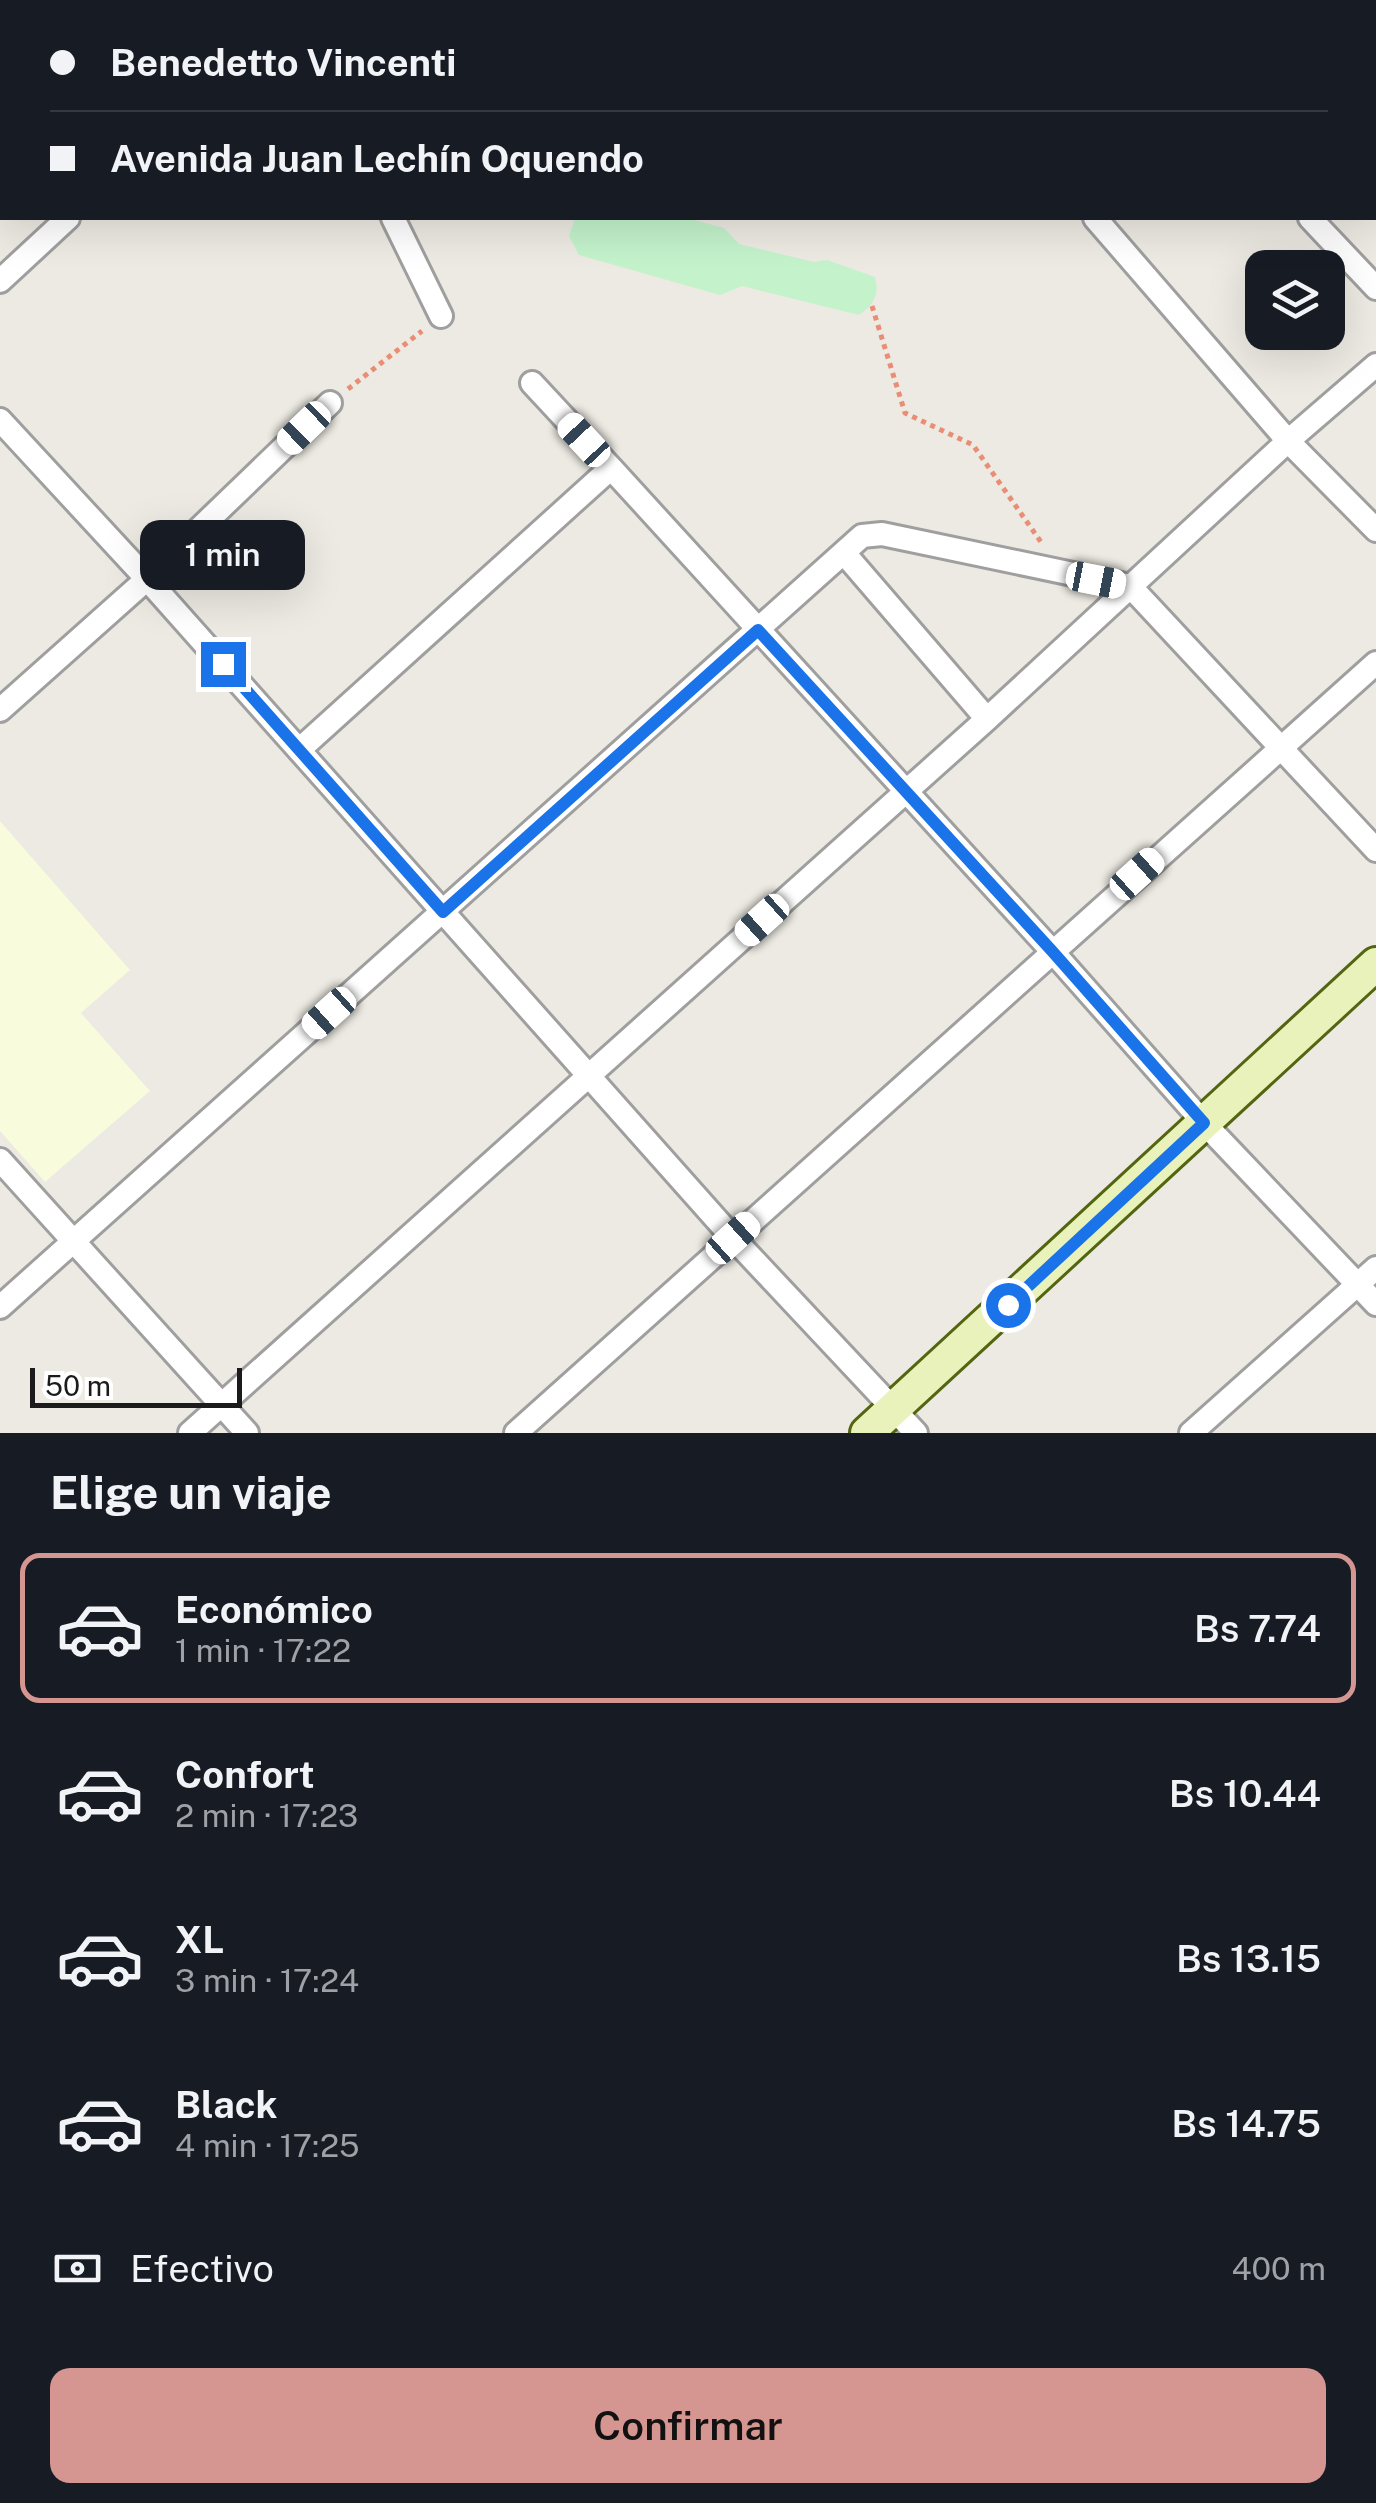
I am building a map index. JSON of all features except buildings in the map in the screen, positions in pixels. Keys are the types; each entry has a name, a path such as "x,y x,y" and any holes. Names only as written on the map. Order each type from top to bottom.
{"street":[{"path":"0,282 66,220"},
{"path":"394,220 441,316"},
{"path":"1097,220 1288,442 1376,530"},
{"path":"1312,220 1376,288"},
{"path":"190,1433 1376,365"},
{"path":"532,384 1052,951 1204,1123 1376,1304"},
{"path":"0,710 146,579 330,403"},
{"path":"0,420 733,1238 906,1421"},
{"path":"299,750 610,468"},
{"path":"0,1307 862,536 882,534 1130,586 1376,850"},
{"path":"844,553 986,719"},
{"path":"516,1433 1376,663"},
{"path":"867,1433 906,1421 1204,1123 1376,964"},
{"path":"0,1160 247,1433"},
{"path":"1191,1433 1376,1268"}],"path":[{"path":"872,306 905,413 973,445 1062,574"},
{"path":"330,403 441,316"}],"shaded area":[{"path":"0,821 130,970 81,1013 150,1091 45,1182 0,1131"}],"green space":[{"path":"574,220 694,220 724,228 739,244 814,262 827,260 875,277 876,294 859,315 742,286 720,295 579,255 569,236"}],"route":[{"path":"223,664 443,912 758,630 1204,1123 1008,1305"}]}
